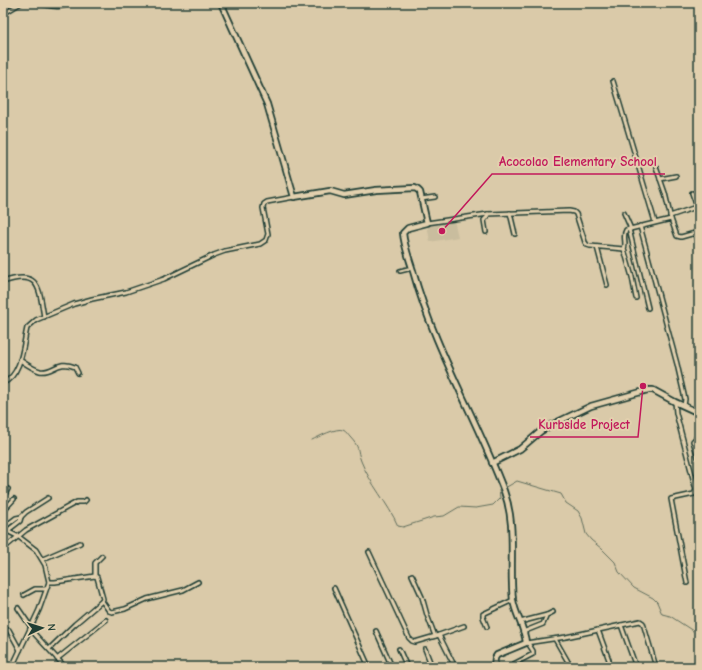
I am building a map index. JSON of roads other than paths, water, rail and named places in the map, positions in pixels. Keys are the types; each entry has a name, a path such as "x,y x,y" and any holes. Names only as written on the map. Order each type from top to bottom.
{"street":[{"path":"3,14 21,3"},
{"path":"38,3 57,8 64,7 72,3"},
{"path":"221,3 267,104 294,197"},
{"path":"613,81 655,222"},
{"path":"656,167 677,236 681,237 695,233 698,236 699,241"},
{"path":"660,179 676,176"},
{"path":"3,383 11,378 24,348 27,328 36,320 74,304 126,292 153,283 225,251 260,244 266,240 268,234 263,208 264,204 267,202 330,191 344,195 376,190 415,188 419,191 427,223"},
{"path":"636,298 624,249 624,234 630,229 671,217 698,206 692,193"},
{"path":"421,199 435,197"},
{"path":"508,667 533,654 533,651 527,643 513,600 512,529 510,512 504,492 492,463 420,297 403,232 411,227 427,223 488,214 569,211 574,212 577,217 586,244 597,247 624,249"},
{"path":"510,213 515,234"},
{"path":"624,213 630,229 648,308"},
{"path":"486,232 484,220 488,214"},
{"path":"640,226 677,364 685,399 684,406"},
{"path":"597,247 608,285"},
{"path":"400,271 412,268"},
{"path":"3,282 14,278 21,278 28,279 36,283 44,317"},
{"path":"20,360 28,366 40,371 47,371 64,364 75,367 78,373"},
{"path":"492,463 520,449 549,426 595,405 651,389 699,413"},
{"path":"675,402 676,413 696,490 694,494 671,499 687,583"},
{"path":"699,437 693,441 699,460"},
{"path":"3,498 8,489"},
{"path":"4,529 20,521 21,517 48,498"},
{"path":"3,511 14,499"},
{"path":"3,549 26,530 77,502 84,502 86,500"},
{"path":"4,529 19,537 36,550 43,558 48,582 39,610 12,667"},
{"path":"43,558 80,543"},
{"path":"369,552 412,642 439,635 464,626"},
{"path":"102,556 95,563 95,576 97,577 103,599 102,601 109,611 112,612 125,609 147,599 183,590 198,582"},
{"path":"412,575 422,597 435,636"},
{"path":"48,582 95,576"},
{"path":"24,596 35,589 46,588"},
{"path":"334,588 369,667"},
{"path":"487,627 482,617 483,614 513,600"},
{"path":"48,649 102,601"},
{"path":"18,608 30,628 65,667"},
{"path":"520,622 553,612"},
{"path":"523,632 543,624 547,615"},
{"path":"57,659 106,620"},
{"path":"494,667 497,654 527,643 555,639 642,621 656,667"},
{"path":"621,625 636,667"},
{"path":"9,630 20,650"},
{"path":"598,630 609,660"},
{"path":"376,631 392,667"},
{"path":"439,635 455,667"},
{"path":"555,639 571,667"},
{"path":"399,649 407,667"},
{"path":"425,649 432,667"},
{"path":"3,657 7,667"}],"waterway":[{"path":"312,440 340,429 346,432 356,444 365,469 398,526 403,527 434,517 444,516 459,507 476,508 493,505 500,498 499,490 502,489"},
{"path":"505,488 517,481 561,494 566,503 578,511 582,518 586,534 615,562 619,572 634,588 653,598 657,602 662,614 670,616 693,631 699,633"}],"place":[{"name":"Acocolao Elementary School","path":"442,231"},
{"name":"Kurbside Project","path":"643,386"}]}
